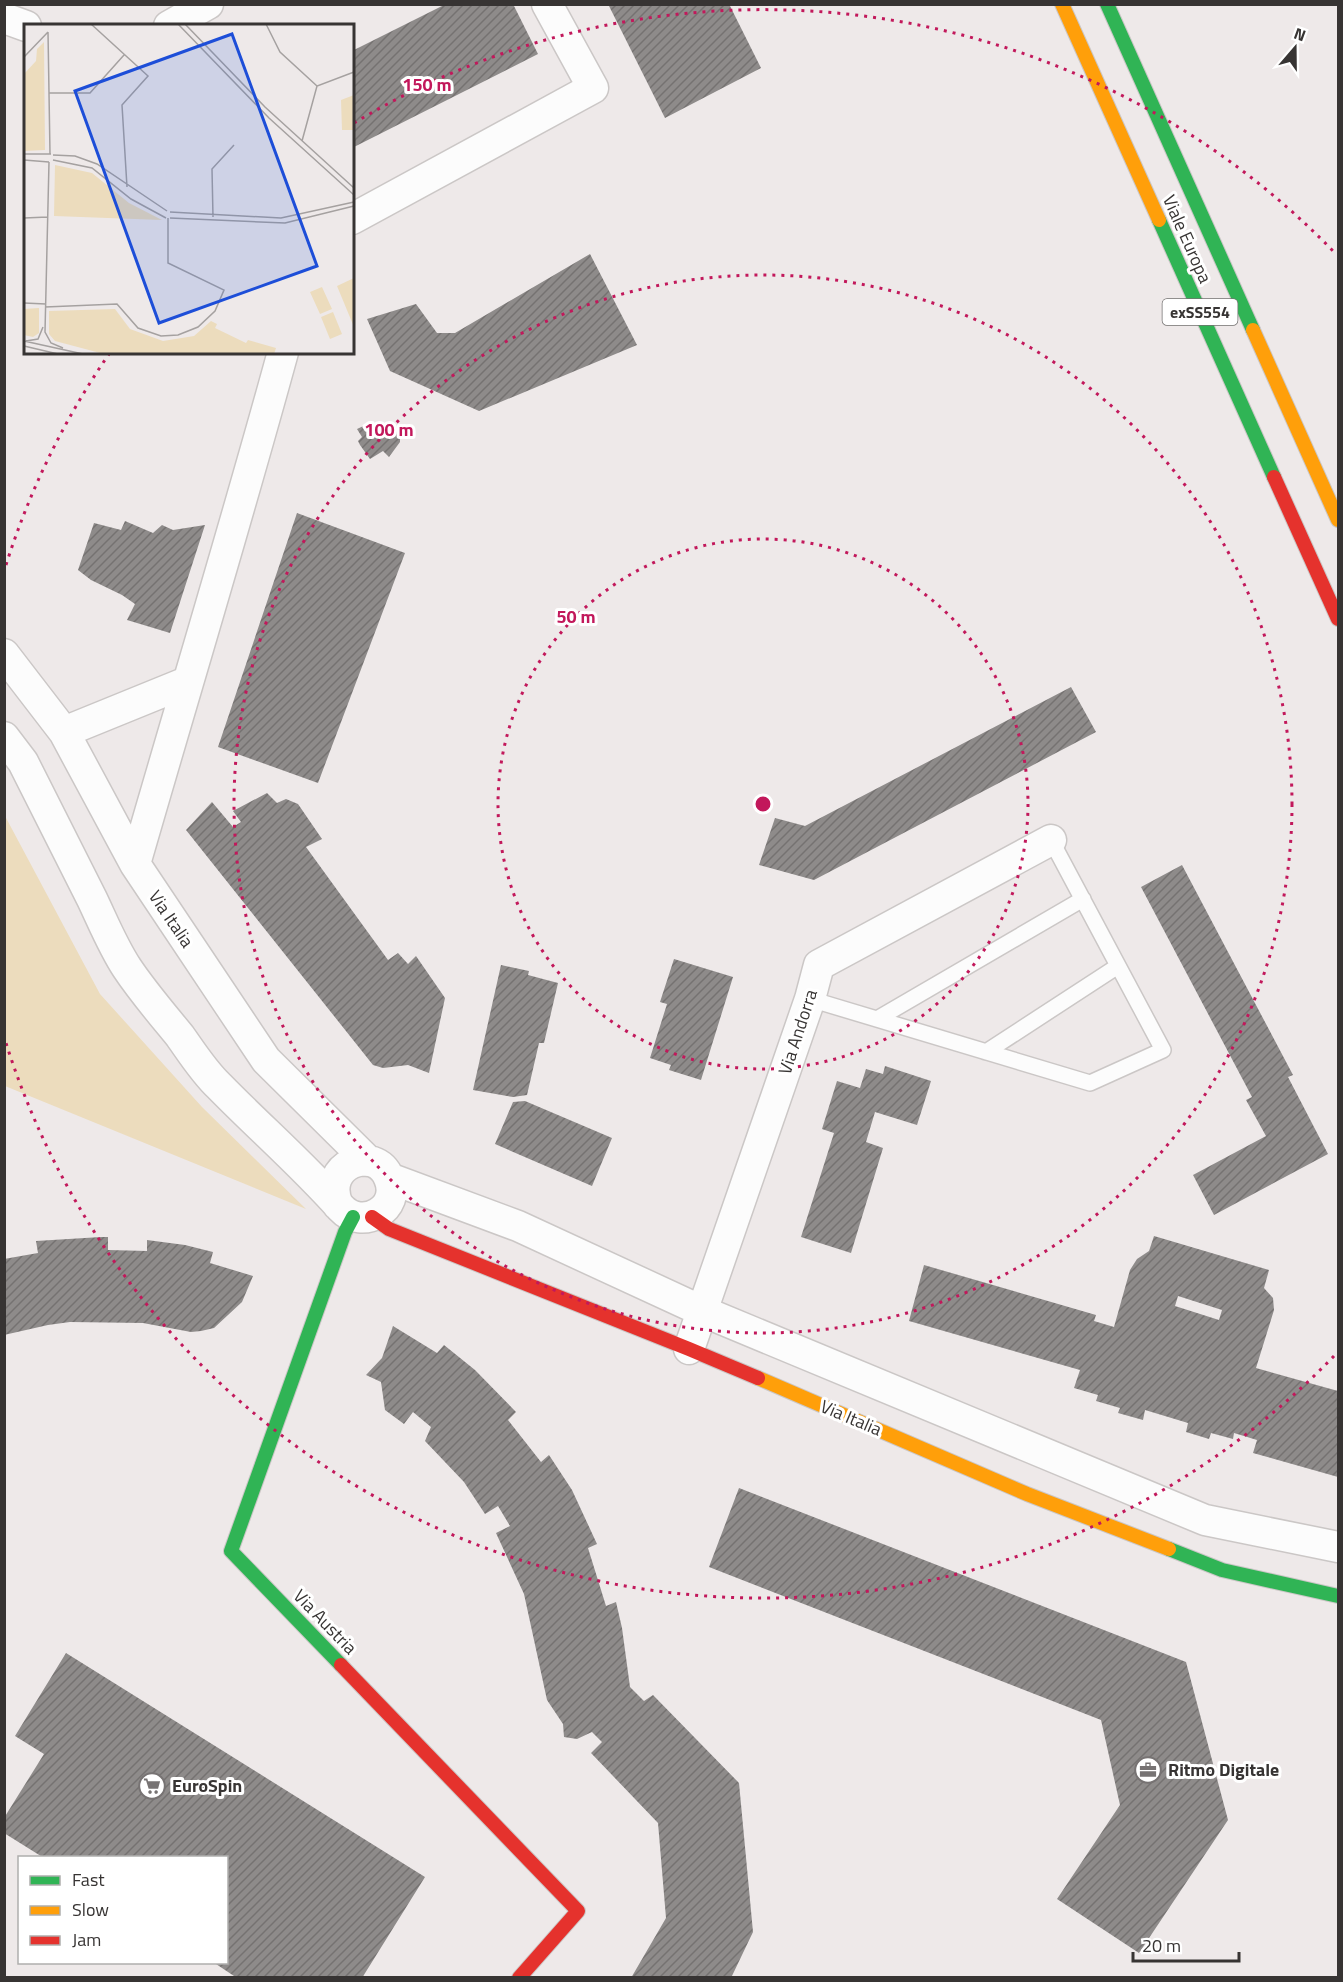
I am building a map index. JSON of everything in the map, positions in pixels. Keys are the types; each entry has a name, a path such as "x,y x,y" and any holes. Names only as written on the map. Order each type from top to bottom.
{"street":[{"path":"173,24 208,4"},
{"path":"354,218 593,88 548,4"},
{"name":"Viale Europa","path":"1062,4 1338,619"},
{"name":"Viale Europa","path":"1107,4 1338,520"},
{"path":"4,18 24,25"},
{"path":"135,864 187,682 240,512 282,354"},
{"name":"Via Italia","path":"4,654 64,732 135,864 266,1060 378,1170 518,1226 702,1311 1205,1520 1338,1547"},
{"path":"64,732 187,682"},
{"name":"Via Italia","path":"4,737 23,762 126,967 217,1084 354,1213 689,1349 1026,1494 1222,1570 1338,1596"},
{"name":"Via Andorra","path":"689,1349 810,999 819,964 1051,840"},
{"path":"358,1161 378,1170 391,1197 380,1213 354,1213 335,1197 334,1187 336,1178 349,1164 358,1161"},
{"name":"Via Austria","path":"354,1213 345,1232 231,1551 578,1911 519,1977"}],"lane":[{"path":"810,999 1090,1083 1163,1050 1051,840"},
{"path":"877,1019 1083,899"},
{"path":"986,1052 1118,966"}],"shaded area":[{"path":"5,816 100,994 202,1107 306,1209 5,1086"}],"building":[{"path":"446,4 513,4 538,54 354,147 354,50"},
{"path":"608,4 729,4 761,68 665,118"},
{"path":"590,254 637,345 479,411 390,371 367,319 416,304 437,333 455,333"},
{"path":"372,422 377,427 392,424 400,436 400,442 389,457 383,451 370,459 358,441 362,437 357,429"},
{"path":"297,513 405,553 318,783 218,747"},
{"path":"125,521 153,533 162,525 173,530 205,525 170,633 127,620 135,604 91,580 78,570 94,523 121,530"},
{"path":"1071,687 1096,732 814,880 759,865 775,818 805,826"},
{"path":"267,793 277,803 286,799 298,804 322,839 306,847 388,960 398,953 408,964 416,956 445,998 429,1073 408,1065 383,1068 373,1065 186,830 212,802 233,827 241,822 233,811"},
{"path":"1182,865 1293,1075 1288,1077 1328,1154 1214,1215 1193,1175 1266,1136 1246,1100 1252,1097 1141,887"},
{"path":"674,959 733,977 701,1080 669,1070 671,1065 650,1058 667,1004 660,1002"},
{"path":"501,965 529,971 528,975 558,983 544,1043 539,1043 527,1095 513,1097 473,1090"},
{"path":"885,1066 931,1081 917,1125 875,1112 866,1142 883,1148 851,1253 801,1237 834,1133 822,1129 837,1081 860,1088 866,1069 883,1074"},
{"path":"525,1101 612,1138 592,1186 495,1144 513,1102"},
{"path":"1154,1236 1269,1270 1264,1288 1273,1298 1274,1310 1256,1368 1338,1391 1338,1477 1253,1453 1257,1440 1234,1433 1233,1439 1211,1433 1209,1439 1186,1432 1188,1423 1145,1410 1143,1420 1118,1413 1120,1408 1096,1401 1098,1395 1074,1388 1080,1370 909,1321 924,1265 1096,1315 1094,1321 1114,1327 1130,1270 1137,1259 1149,1251","holes":["1178,1296 1222,1310 1219,1320 1175,1306"]},
{"path":"108,1237 108,1250 147,1251 147,1240 185,1245 213,1252 210,1263 253,1276 242,1302 214,1328 191,1332 143,1323 70,1322 4,1335 4,1259 38,1253 36,1241"},
{"path":"393,1326 437,1353 444,1345 475,1370 516,1412 508,1420 541,1462 549,1455 572,1490 597,1544 588,1548 606,1606 616,1602 630,1687 644,1701 653,1695 739,1783 753,1932 731,1978 631,1978 666,1918 658,1823 591,1753 602,1742 592,1732 577,1739 564,1737 563,1724 547,1700 524,1594 496,1533 510,1526 498,1506 485,1514 464,1482 425,1441 431,1427 413,1412 404,1424 385,1410 381,1382 366,1375 382,1358"},
{"path":"739,1488 1186,1662 1228,1820 1139,1953 1057,1899 1120,1805 1101,1720 709,1567"},
{"name":"EuroSpin","path":"66,1653 425,1877 362,1978 237,1978 216,1964 228,1964 228,1856 41,1856 4,1833 4,1818 44,1754 15,1736"}],"traffic: fast":[{"path":"1107,4 1253,330"},
{"path":"1159,220 1274,477"},
{"path":"341,1665 231,1551 345,1232 353,1217"},
{"path":"1169,1549 1222,1570 1338,1596"}],"traffic: slow":[{"path":"1062,4 1159,220"},
{"path":"1253,330 1338,520"},
{"path":"758,1378 1027,1494 1169,1549"}],"traffic: jam":[{"path":"1274,477 1338,619"},
{"path":"372,1217 389,1229 758,1378"},
{"path":"341,1665 578,1911 519,1978"}],"place":[{"name":"Ritmo Digitale","path":"1148,1770"},
{"name":"EuroSpin","path":"152,1786"}]}
